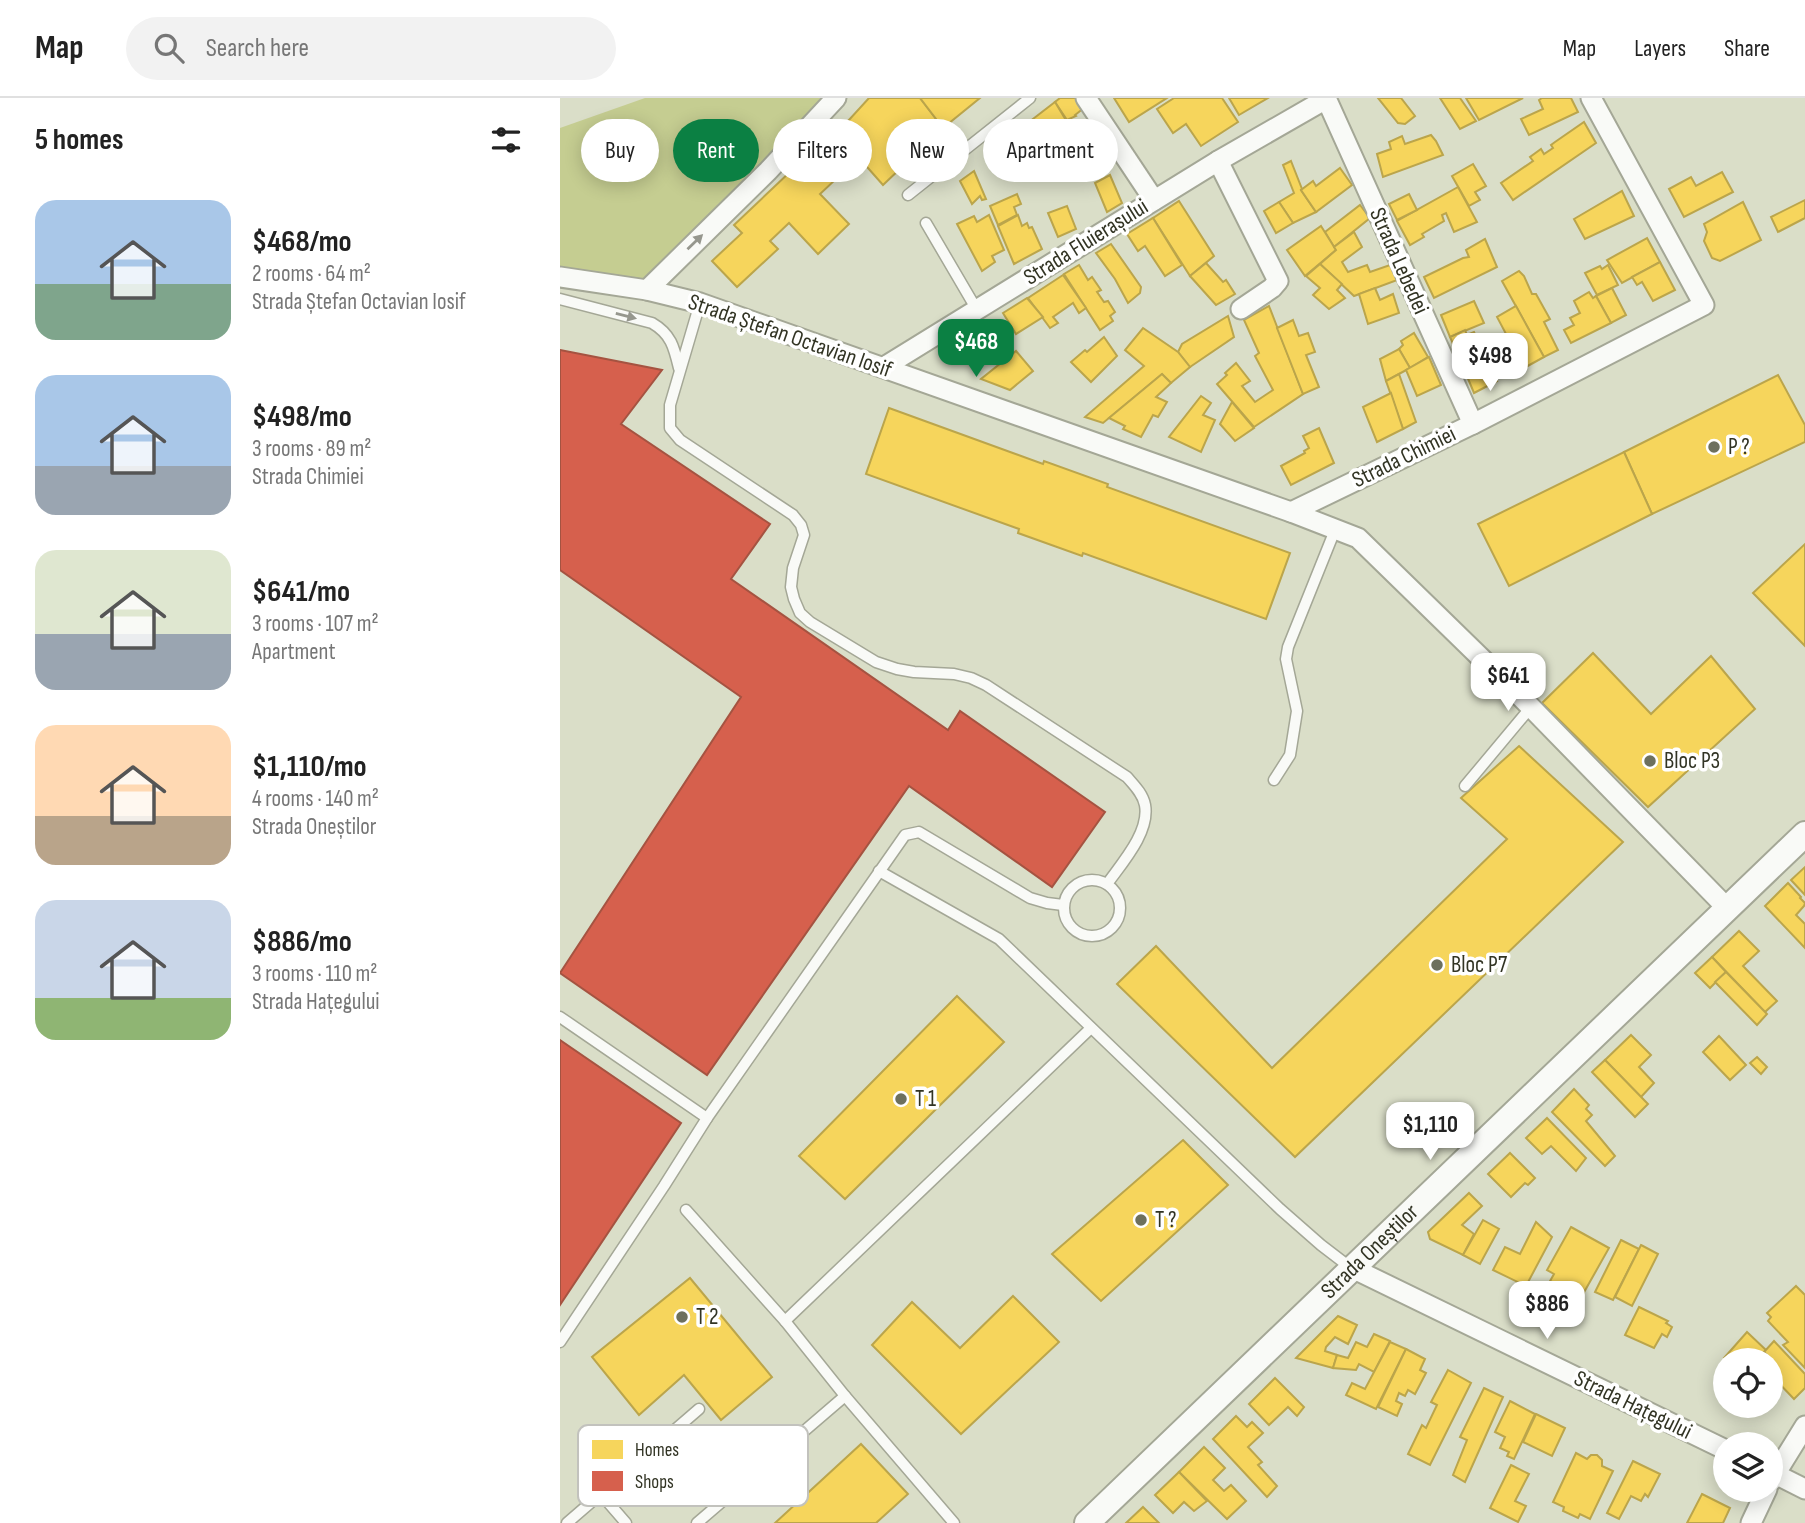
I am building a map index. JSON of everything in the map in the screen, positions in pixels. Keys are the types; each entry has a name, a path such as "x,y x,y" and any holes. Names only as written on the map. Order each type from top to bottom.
{"street":[{"path":"647,290 768,171 836,98"},
{"path":"1086,98 1154,200"},
{"name":"Strada Fluierașului","path":"884,367 1154,200 1326,98"},
{"name":"Strada Lebedei","path":"1326,98 1473,424"},
{"name":"Strada Chimiei","path":"1291,512 1473,424 1704,305 1591,98"},
{"path":"1218,162 1278,281 1241,309"},
{"name":"Strada Ștefan Octavian Iosif","path":"560,277 647,290 699,303 1291,512 1357,538 1531,707 1727,909"},
{"name":"Strada Oneștilor","path":"1087,1523 1805,834"},
{"name":"Strada Hațegului","path":"1352,1268 1713,1444"},
{"path":"1783,1460 1805,1426"},
{"path":"1783,1483 1805,1489"},
{"path":"1751,1523 1761,1502"}],"lane":[{"path":"908,195 1030,98"},
{"path":"926,223 977,310"},
{"path":"560,299 652,323 664,329 671,341 680,370"},
{"path":"699,303 670,405 670,428 680,440 793,515 801,525 804,535 793,568 791,587 800,612 810,622 876,662 914,672 954,674 986,685 1128,777 1145,803 1146,821 1140,836 1107,884"},
{"path":"1274,780 1290,755 1297,711 1286,659 1288,648 1335,530"},
{"path":"1465,786 1531,707"},
{"path":"560,1342 707,1118 905,835 919,832 1030,898 1063,905"},
{"path":"879,872 999,939 1280,1209 1352,1268"},
{"path":"1099,880 1114,890 1120,906 1116,924 1102,935 1094,937 1075,932 1064,915 1063,905 1066,896 1080,882 1099,880"},
{"path":"560,1017 707,1118"},
{"path":"785,1321 1091,1028"},
{"path":"685,1210 785,1321 845,1396 954,1523"},
{"path":"808,1428 845,1396"},
{"path":"680,1425 699,1409"},
{"path":"567,1523 586,1506"},
{"path":"611,1506 626,1523"},
{"path":"697,1523 717,1506"}],"green space":[{"path":"645,98 836,98 815,119 773,119 773,162 759,176 759,119 673,119 673,182 753,182 666,271 630,282 560,268 560,128 581,121 581,182 659,182 659,119 586,119"}],"building: Homes":[{"path":"869,98 920,98 936,119 886,119 886,182 883,185 872,173 872,119 850,119"},
{"path":"920,98 980,98 954,119 936,119"},
{"path":"1060,98 1086,98 1089,104 1076,116 1066,119 1055,102"},
{"path":"1114,98 1167,98 1129,122"},
{"path":"1174,98 1222,98 1238,122 1201,146 1186,124 1173,133 1157,109"},
{"path":"1229,98 1268,98 1239,115"},
{"path":"1378,98 1401,98 1415,116 1405,124 1398,123"},
{"path":"1440,98 1460,98 1476,121 1460,129"},
{"path":"1466,98 1523,98 1479,120"},
{"path":"1571,98 1578,112 1529,135 1521,119 1543,109 1539,100"},
{"path":"1055,102 1065,119 1033,119"},
{"path":"1584,122 1596,143 1513,200 1501,183 1533,161 1530,157 1541,149 1544,154 1553,148 1551,145"},
{"path":"1431,135 1443,155 1383,177 1377,154 1391,149 1389,142 1402,136 1405,144"},
{"path":"1291,161 1301,190 1316,212 1293,223 1279,202 1294,193 1283,165"},
{"path":"1473,164 1486,186 1475,192 1480,200 1469,206 1452,176"},
{"path":"1340,168 1352,185 1316,212 1301,190 1313,181 1316,186"},
{"path":"974,171 986,199 982,200 980,196 972,204 961,182 969,182 969,175"},
{"path":"1722,172 1733,192 1684,217 1669,189 1691,177 1696,186"},
{"path":"779,182 833,182 820,194 849,224 818,254 789,223 770,241 778,249 737,287 712,261 742,233 734,225"},
{"path":"1113,182 1122,203 1107,212 1095,183"},
{"path":"1458,187 1477,222 1454,232 1446,213 1442,215 1444,221 1410,245 1397,221"},
{"path":"1622,191 1634,216 1585,239 1574,219"},
{"path":"1017,194 1021,204 1014,207 1017,215 998,225 990,206"},
{"path":"1409,194 1417,210 1397,220 1389,204"},
{"path":"1805,200 1805,218 1778,232 1771,217"},
{"path":"1179,201 1214,256 1190,276 1153,218"},
{"path":"1279,202 1293,223 1276,233 1264,211"},
{"path":"1743,202 1761,240 1720,261 1712,258 1704,241 1707,232 1704,224"},
{"path":"1360,205 1370,218 1334,247 1325,232"},
{"path":"1067,206 1076,229 1058,237 1048,213"},
{"path":"989,215 1004,250 992,256 995,262 982,271 957,224 974,216 977,222"},
{"path":"1018,215 1022,226 1027,223 1029,228 1032,227 1042,249 1014,264 998,226"},
{"path":"1153,218 1182,265 1165,276 1145,246 1138,251 1127,234"},
{"path":"1321,226 1336,250 1305,276 1287,250"},
{"path":"1354,232 1362,247 1342,262 1348,272 1367,265 1370,272 1393,264 1400,279 1354,296 1320,264 1336,250 1334,247"},
{"path":"1647,238 1660,262 1622,283 1607,260"},
{"path":"1485,239 1497,267 1434,298 1424,277 1469,257 1466,250"},
{"path":"1111,244 1141,287 1140,293 1128,303 1096,253"},
{"path":"1660,262 1675,290 1653,301 1642,282 1637,285 1632,277"},
{"path":"1206,263 1223,282 1226,280 1235,294 1216,305 1190,276"},
{"path":"1320,264 1342,284 1337,290 1345,298 1329,309 1313,295 1320,288 1306,276"},
{"path":"1079,265 1088,280 1092,277 1101,290 1097,292 1104,302 1108,301 1115,312 1110,316 1113,321 1100,330 1064,274"},
{"path":"1608,265 1618,285 1597,295 1585,273"},
{"path":"1519,271 1550,319 1544,322 1558,350 1544,357 1502,281"},
{"path":"1063,275 1086,308 1079,313 1073,303 1053,317 1058,323 1050,328 1028,298"},
{"path":"1375,288 1380,300 1393,294 1399,313 1368,324 1359,294"},
{"path":"1612,288 1626,315 1611,323 1596,296"},
{"path":"1589,292 1593,298 1596,296 1611,323 1571,343 1564,330 1574,325 1570,318 1580,313 1574,301"},
{"path":"1027,298 1043,317 1016,334 1003,313"},
{"path":"1474,301 1484,323 1450,337 1441,315"},
{"path":"1269,306 1303,394 1254,427 1217,384 1236,363 1250,381 1242,386 1255,402 1273,390 1255,356 1259,353 1244,320"},
{"path":"1516,306 1544,357 1524,368 1497,317"},
{"path":"1228,316 1234,337 1190,367 1178,352 1182,344"},
{"path":"1293,320 1299,336 1308,333 1315,352 1306,355 1319,387 1303,394 1277,328"},
{"path":"1143,328 1178,352 1190,367 1171,383 1162,374 1103,423 1085,417 1144,366 1125,350"},
{"path":"1465,330 1467,335 1474,332 1487,359 1464,369 1450,337"},
{"path":"1414,333 1428,357 1410,368 1399,349 1403,345 1401,341"},
{"path":"1104,337 1117,356 1091,382 1071,362"},
{"path":"1399,349 1410,368 1386,381 1380,359"},
{"path":"1016,351 1033,371 1010,390 981,379"},
{"path":"1429,357 1441,385 1417,396 1406,370"},
{"path":"1494,357 1500,373 1494,376 1497,381 1474,393 1464,369"},
{"path":"1162,374 1171,383 1156,397 1167,402 1158,417 1153,415 1141,437 1123,429 1125,426 1109,418"},
{"path":"1399,374 1416,422 1403,429 1386,381"},
{"name":"P ?","path":"1778,375 1805,425 1805,442 1652,514 1624,452"},
{"path":"1391,393 1403,429 1377,442 1363,407"},
{"path":"1201,396 1211,403 1203,415 1215,420 1201,452 1169,437"},
{"path":"1232,402 1254,428 1235,441 1220,424"},
{"path":"889,408 1043,464 1044,461 1108,484 1107,487 1290,553 1266,619 1083,553 1082,556 1018,533 1019,529 866,474"},
{"path":"1319,428 1334,463 1291,485 1281,466 1305,453 1309,448 1303,436"},
{"path":"1624,452 1652,514 1509,586 1478,524"},
{"path":"1805,544 1805,646 1753,593"},
{"name":"Bloc P3","path":"1593,653 1651,714 1711,656 1755,709 1648,807 1542,703"},
{"name":"Bloc P7","path":"1519,746 1623,842 1295,1157 1117,984 1156,946 1272,1068 1507,839 1461,798"},
{"path":"1805,867 1805,895 1791,880"},
{"path":"1788,883 1805,903 1796,915 1805,924 1805,948 1765,906"},
{"path":"1739,931 1759,951 1743,966 1777,1001 1765,1012 1712,957"},
{"path":"1712,957 1726,972 1710,988 1695,973"},
{"path":"1726,972 1767,1014 1757,1025 1715,982"},
{"name":"T 1","path":"957,996 1004,1042 845,1199 799,1156"},
{"path":"1631,1035 1651,1055 1639,1067 1654,1083 1641,1097 1605,1060"},
{"path":"1719,1036 1746,1065 1730,1080 1703,1052"},
{"path":"1757,1057 1767,1067 1761,1074 1750,1063"},
{"path":"1605,1060 1648,1104 1635,1117 1592,1072"},
{"path":"1574,1089 1589,1105 1586,1109 1592,1115 1586,1121 1615,1156 1605,1166 1552,1112"},
{"path":"1547,1118 1586,1158 1576,1171 1551,1146 1542,1154 1526,1138"},
{"name":"T ?","path":"1183,1140 1228,1185 1101,1301 1052,1254"},
{"path":"1510,1153 1535,1178 1528,1185 1525,1183 1511,1197 1488,1174"},
{"path":"1469,1193 1482,1206 1462,1225 1474,1234 1463,1255 1430,1239 1428,1232"},
{"path":"1483,1220 1499,1229 1480,1264 1463,1255"},
{"path":"1536,1222 1552,1237 1526,1286 1493,1270 1505,1247 1520,1254"},
{"path":"1571,1227 1609,1248 1583,1294 1575,1289 1573,1293 1550,1281 1554,1274 1547,1270"},
{"path":"1621,1240 1639,1249 1613,1300 1595,1292"},
{"path":"1641,1245 1658,1254 1632,1306 1615,1297"},
{"name":"T 2","path":"690,1278 772,1377 721,1420 684,1375 639,1415 592,1357"},
{"path":"1796,1286 1805,1295 1805,1368 1783,1345 1788,1342 1768,1321 1771,1317 1767,1313"},
{"path":"1013,1296 1059,1342 961,1434 872,1345 912,1302 960,1348"},
{"path":"1639,1307 1668,1321 1666,1323 1672,1327 1667,1337 1662,1334 1654,1348 1625,1335"},
{"path":"1338,1316 1357,1325 1348,1344 1335,1337 1326,1347 1325,1351 1337,1355 1333,1368 1296,1358"},
{"path":"1747,1332 1764,1348 1733,1348"},
{"path":"1374,1334 1390,1341 1374,1372 1359,1364 1356,1370 1333,1368 1337,1355 1348,1358 1356,1342 1367,1347"},
{"path":"1774,1341 1781,1348 1768,1348"},
{"path":"1390,1342 1406,1349 1376,1409 1346,1395 1352,1383 1365,1389"},
{"path":"1406,1349 1425,1359 1420,1370 1426,1373 1415,1394 1408,1390 1405,1396 1399,1393 1396,1401 1402,1404 1397,1416 1378,1407"},
{"path":"1783,1351 1805,1374 1805,1388 1794,1399 1783,1388"},
{"path":"1448,1370 1471,1383 1430,1465 1408,1454 1422,1425 1426,1428 1437,1405 1431,1402"},
{"path":"1275,1378 1304,1407 1297,1416 1288,1407 1269,1425 1249,1404"},
{"path":"1484,1388 1503,1397 1465,1482 1453,1475 1467,1440 1460,1437"},
{"path":"1510,1401 1535,1414 1514,1459 1507,1456 1509,1452 1500,1448 1505,1437 1495,1432"},
{"path":"1536,1414 1565,1428 1552,1456 1523,1442"},
{"path":"1236,1416 1247,1427 1252,1422 1263,1433 1248,1447 1262,1462 1258,1465 1277,1486 1267,1497 1213,1439"},
{"path":"861,1444 908,1494 876,1523 775,1523 794,1506 808,1506 808,1493"},
{"path":"1204,1447 1225,1468 1213,1480 1224,1491 1231,1485 1246,1501 1227,1519 1179,1472"},
{"path":"1576,1453 1587,1459 1591,1455 1597,1455 1602,1460 1602,1466 1613,1471 1590,1519 1580,1514 1578,1518 1563,1511 1564,1507 1553,1502"},
{"path":"1633,1461 1660,1474 1648,1497 1645,1494 1641,1501 1631,1496 1619,1519 1607,1513"},
{"path":"1511,1465 1529,1474 1515,1501 1526,1506 1518,1522 1490,1508"},
{"path":"1179,1472 1207,1501 1194,1511 1184,1502 1173,1513 1155,1495"},
{"path":"1702,1494 1713,1502 1730,1508 1723,1523 1687,1523"},
{"path":"1143,1507 1159,1523 1126,1523"}],"building: Shops":[{"path":"560,350 662,370 621,424 770,524 731,579 948,730 960,711 1105,812 1052,887 909,786 707,1075 560,973 741,697 560,570"},
{"path":"560,1040 681,1123 560,1305"}],"place":[{"name":"P ?","path":"1714,447"},
{"name":"Bloc P3","path":"1650,761"},
{"name":"Bloc P7","path":"1437,965"},
{"name":"T 1","path":"901,1099"},
{"name":"T ?","path":"1141,1220"},
{"name":"T 2","path":"682,1317"}]}
